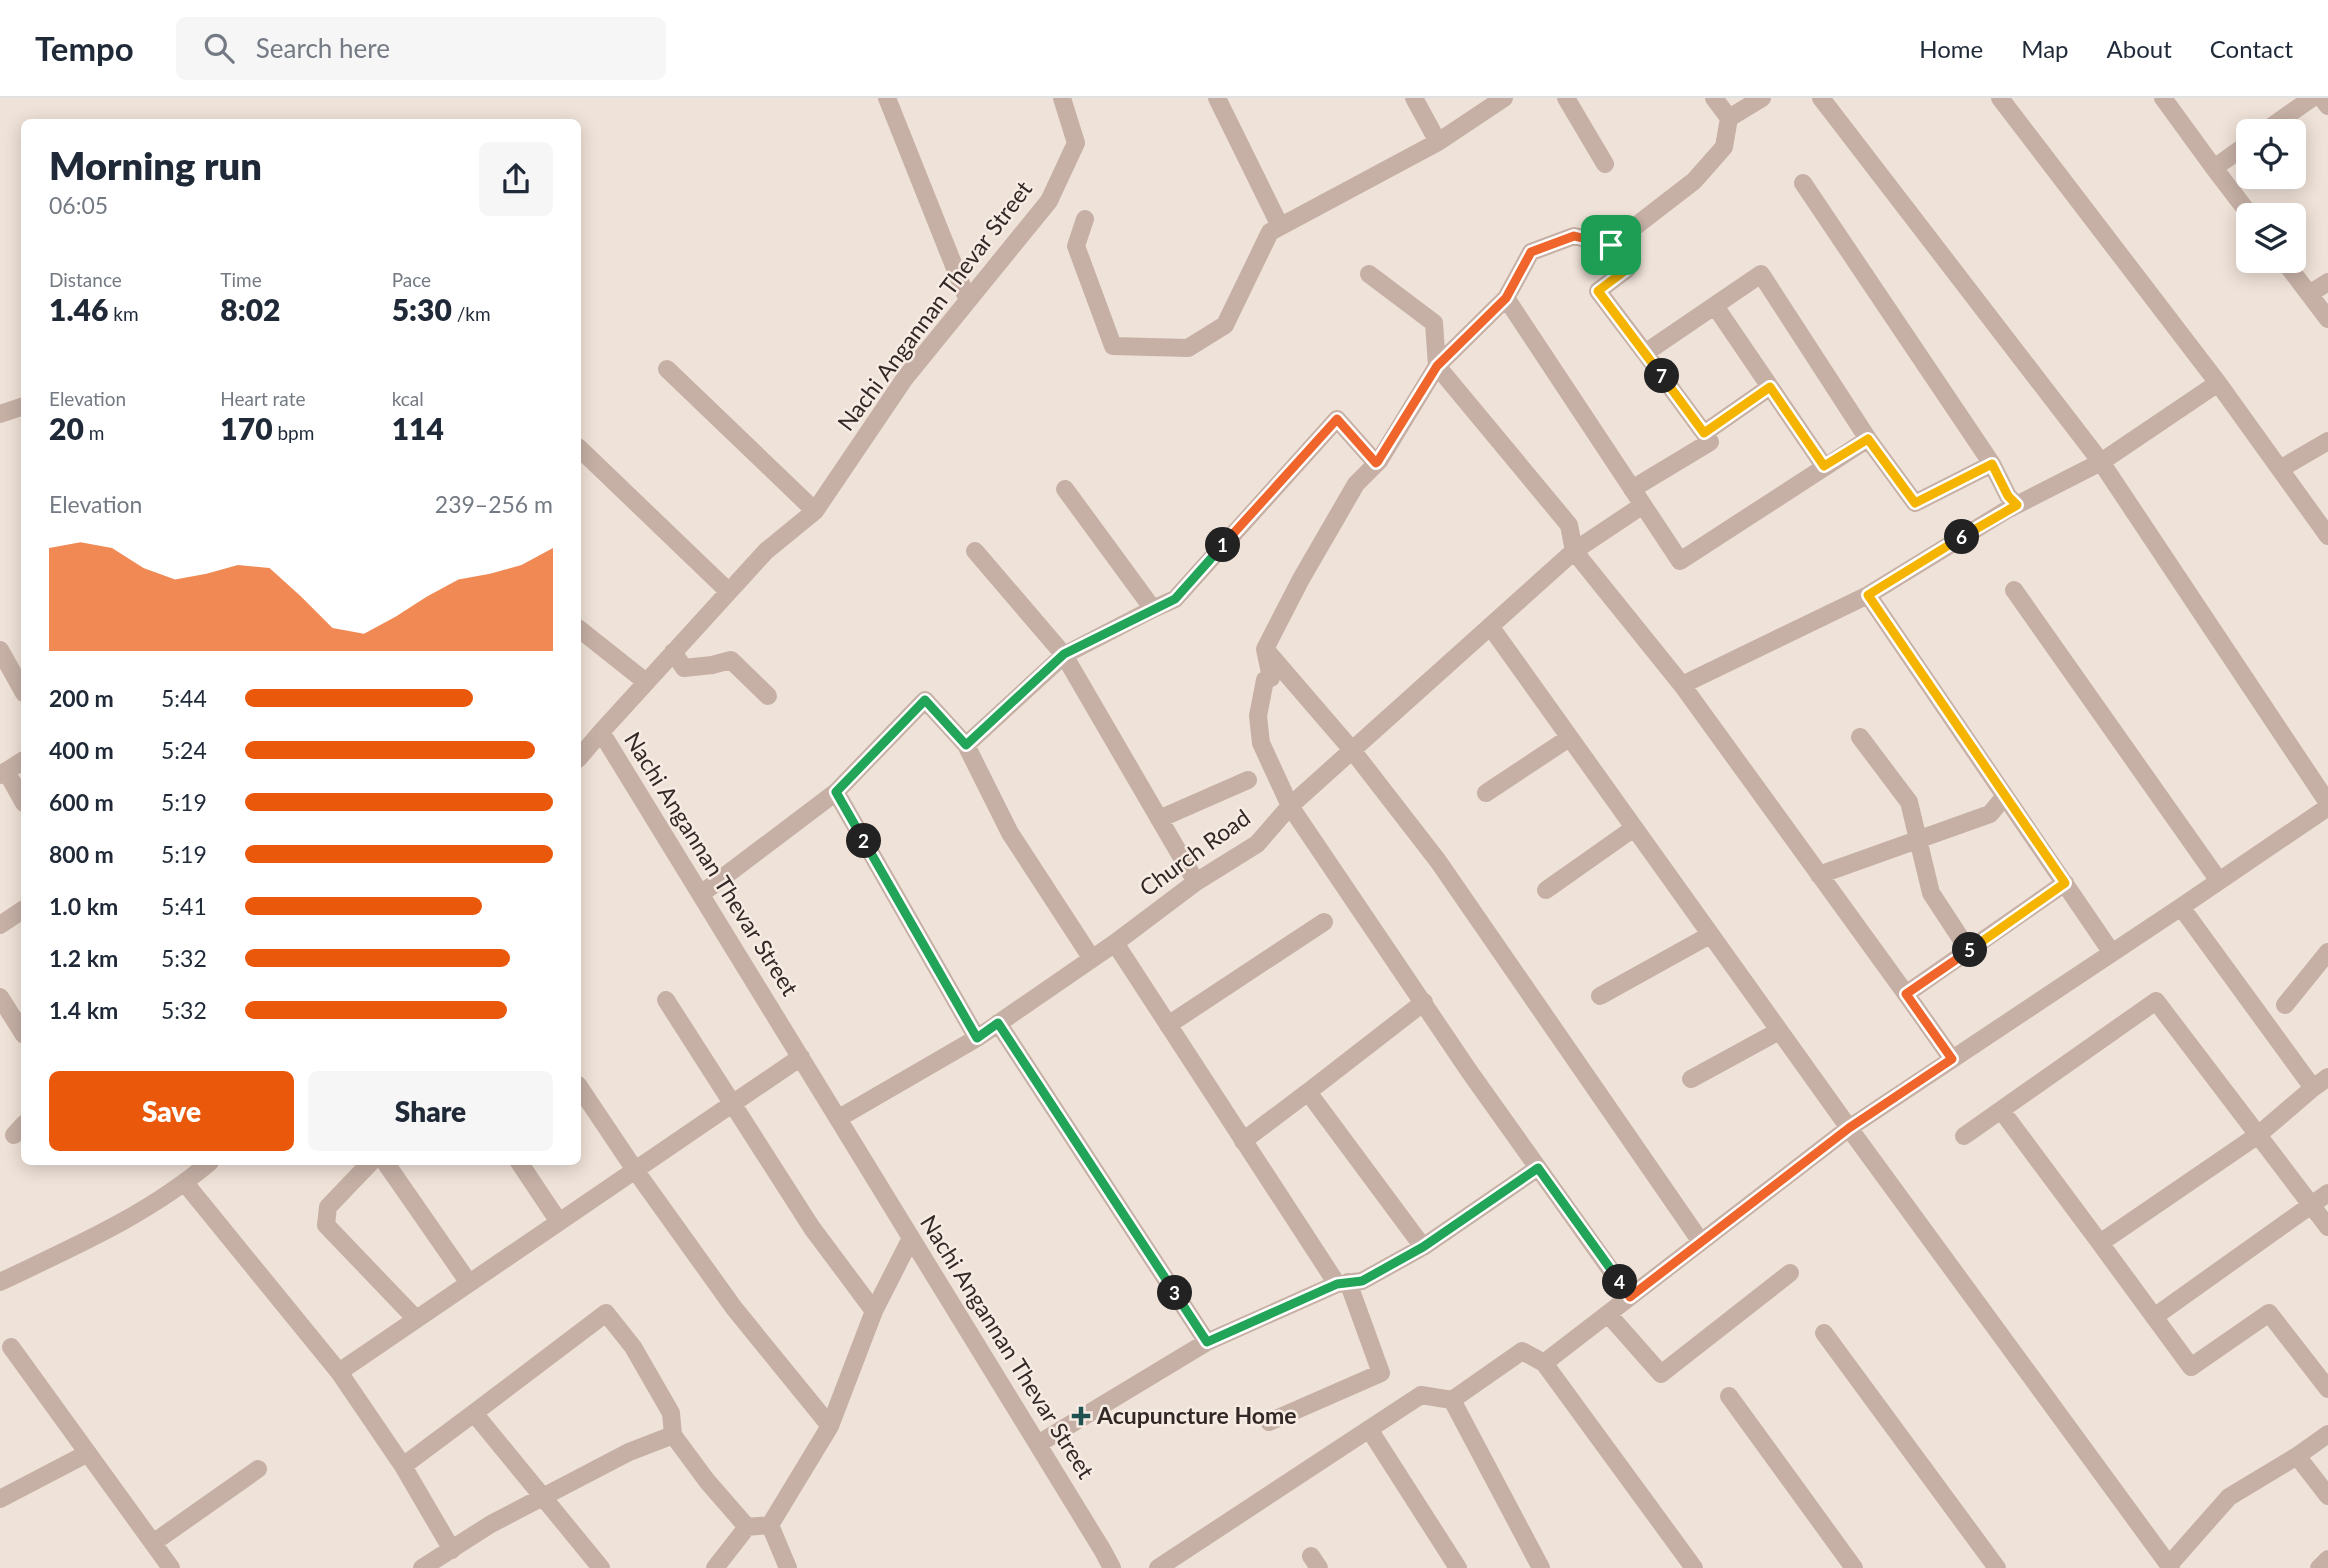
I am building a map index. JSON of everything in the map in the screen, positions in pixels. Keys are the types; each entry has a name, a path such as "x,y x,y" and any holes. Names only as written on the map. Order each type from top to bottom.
{"street":[{"path":"887,98 968,301"},
{"name":"Nachi Angannan Thevar Street","path":"1062,98 1076,143 1049,201 905,379 815,511 766,551 601,732 1112,1568"},
{"path":"1217,98 1280,226"},
{"path":"1414,98 1438,142"},
{"path":"1085,219 1076,246 1113,346 1188,348 1225,325 1270,232 1438,142 1504,98"},
{"path":"1566,98 1605,164"},
{"path":"1611,245 1694,181 1724,147 1729,118 1714,98"},
{"path":"1729,118 1762,98"},
{"path":"1544,1363 1849,1128 2181,907 2328,805 2101,462 1821,98"},
{"path":"2000,98 2218,383 2328,536"},
{"path":"2163,98 2241,203"},
{"path":"2282,119 2312,98"},
{"path":"2322,98 2328,106"},
{"path":"2214,168 2236,152"},
{"path":"1803,184 1992,464 2008,496 2017,505"},
{"path":"1630,1297 1538,1168 1290,806 1261,743 1258,716 1265,680 1271,678 1265,649 1301,579 1356,484 1376,463 1437,366 1506,298 1531,252 1574,236 1611,245 1627,269 1598,291 1710,442 1632,489"},
{"path":"2293,273 2328,319"},
{"path":"1369,274 1434,323 1437,366 1569,525 1574,551 1682,685 1952,1059"},
{"path":"1645,353 1761,274 1868,439 1915,503 1992,464"},
{"path":"2309,294 2328,282"},
{"path":"1506,298 1632,489 1638,509 1680,561 1868,439"},
{"path":"1715,306 1824,466"},
{"path":"667,369 815,511"},
{"path":"1682,685 1868,595 2017,505 2101,462 2218,383"},
{"path":"1704,433 1770,387"},
{"path":"0,414 21,407"},
{"path":"966,745 1064,654 1175,599 1337,419 1376,463"},
{"path":"2280,469 2328,441"},
{"path":"581,450 728,592"},
{"path":"1065,489 1153,609"},
{"name":"Church Road","path":"839,1118 977,1038 1115,943 1196,881 1257,844 1290,806 1574,551 1638,509"},
{"path":"975,551 1064,654 1196,881"},
{"path":"2014,590 2218,881"},
{"path":"1868,595 2112,953"},
{"path":"1490,626 1849,1128 2170,1567 2229,1497 2328,1434"},
{"path":"581,630 646,682"},
{"path":"1265,649 1352,750 1438,861 1701,1242"},
{"path":"0,650 21,688"},
{"path":"674,652 684,668 732,660 768,696"},
{"path":"701,894 836,792 925,700 966,745 1010,834 1092,959"},
{"path":"581,755 601,732"},
{"path":"1860,737 1909,802 1916,840 1931,893 1969,951"},
{"path":"1486,793 1569,738"},
{"path":"21,762 3,773 21,799"},
{"path":"1159,819 1248,780"},
{"path":"836,792 977,1038"},
{"path":"1819,875 1990,814 2005,796"},
{"path":"1546,890 1634,828"},
{"path":"1906,994 2065,883"},
{"path":"2181,907 2313,1088"},
{"path":"0,925 21,911"},
{"path":"1168,1025 1324,922"},
{"path":"1600,996 1710,934"},
{"path":"1115,943 1242,1141 1342,1283 1381,1373 1269,1422"},
{"path":"2285,1005 2328,952"},
{"path":"0,997 21,1030"},
{"path":"666,1000 812,1228 874,1311"},
{"path":"1964,1136 2155,1001 2328,1227"},
{"path":"1242,1141 1424,1002"},
{"path":"998,1023 1207,1342"},
{"path":"1691,1079 1779,1031"},
{"path":"339,1371 801,1057"},
{"path":"2100,1243 2258,1135 2328,1077"},
{"path":"581,1089 734,1308 830,1426"},
{"path":"1308,1092 1423,1247"},
{"path":"2001,1110 2191,1367 2269,1312 2328,1389"},
{"path":"0,1282 109,1230 185,1183 206,1165"},
{"path":"368,1165 328,1207 326,1225 416,1319"},
{"path":"387,1165 469,1283"},
{"path":"521,1165 559,1222"},
{"path":"1038,1444 1207,1342 1342,1283 1362,1281 1423,1247 1538,1168"},
{"path":"185,1183 339,1371 404,1466 452,1549"},
{"path":"2154,1317 2328,1193"},
{"path":"770,1525 830,1426 874,1311 911,1238"},
{"path":"1608,1314 1661,1374 1790,1273"},
{"path":"404,1466 606,1313 633,1347 671,1413 673,1436 747,1527"},
{"path":"1824,1333 1997,1568"},
{"path":"11,1347 171,1568"},
{"path":"1158,1568 1421,1395 1452,1400 1522,1351 1544,1363 1694,1568"},
{"path":"1729,1396 1854,1568"},
{"path":"1452,1400 1541,1568"},
{"path":"474,1413 601,1568"},
{"path":"1369,1429 1458,1568"},
{"path":"422,1568 491,1524 541,1497 629,1452 673,1436"},
{"path":"0,1499 88,1453"},
{"path":"2297,1456 2328,1496"},
{"path":"153,1543 258,1469"},
{"path":"715,1568 747,1527 770,1525"},
{"path":"770,1525 788,1568"},
{"path":"2319,1568 2328,1559"}],"place":[{"name":"Acupuncture Home","path":"1081,1416"}],"route":[{"path":"1574,236 1611,245 1627,269 1598,291 1704,433 1770,387 1824,466 1868,439 1915,503 1992,464 2008,496 2017,505 1868,595 2065,883 1906,994 1952,1059 1849,1128 1630,1297 1538,1168 1423,1247 1362,1281 1337,1284 1207,1342 998,1023 977,1038 836,792 925,700 966,745 1064,654 1175,599 1337,419 1376,463 1437,366 1506,298 1531,252 1574,236"}]}
